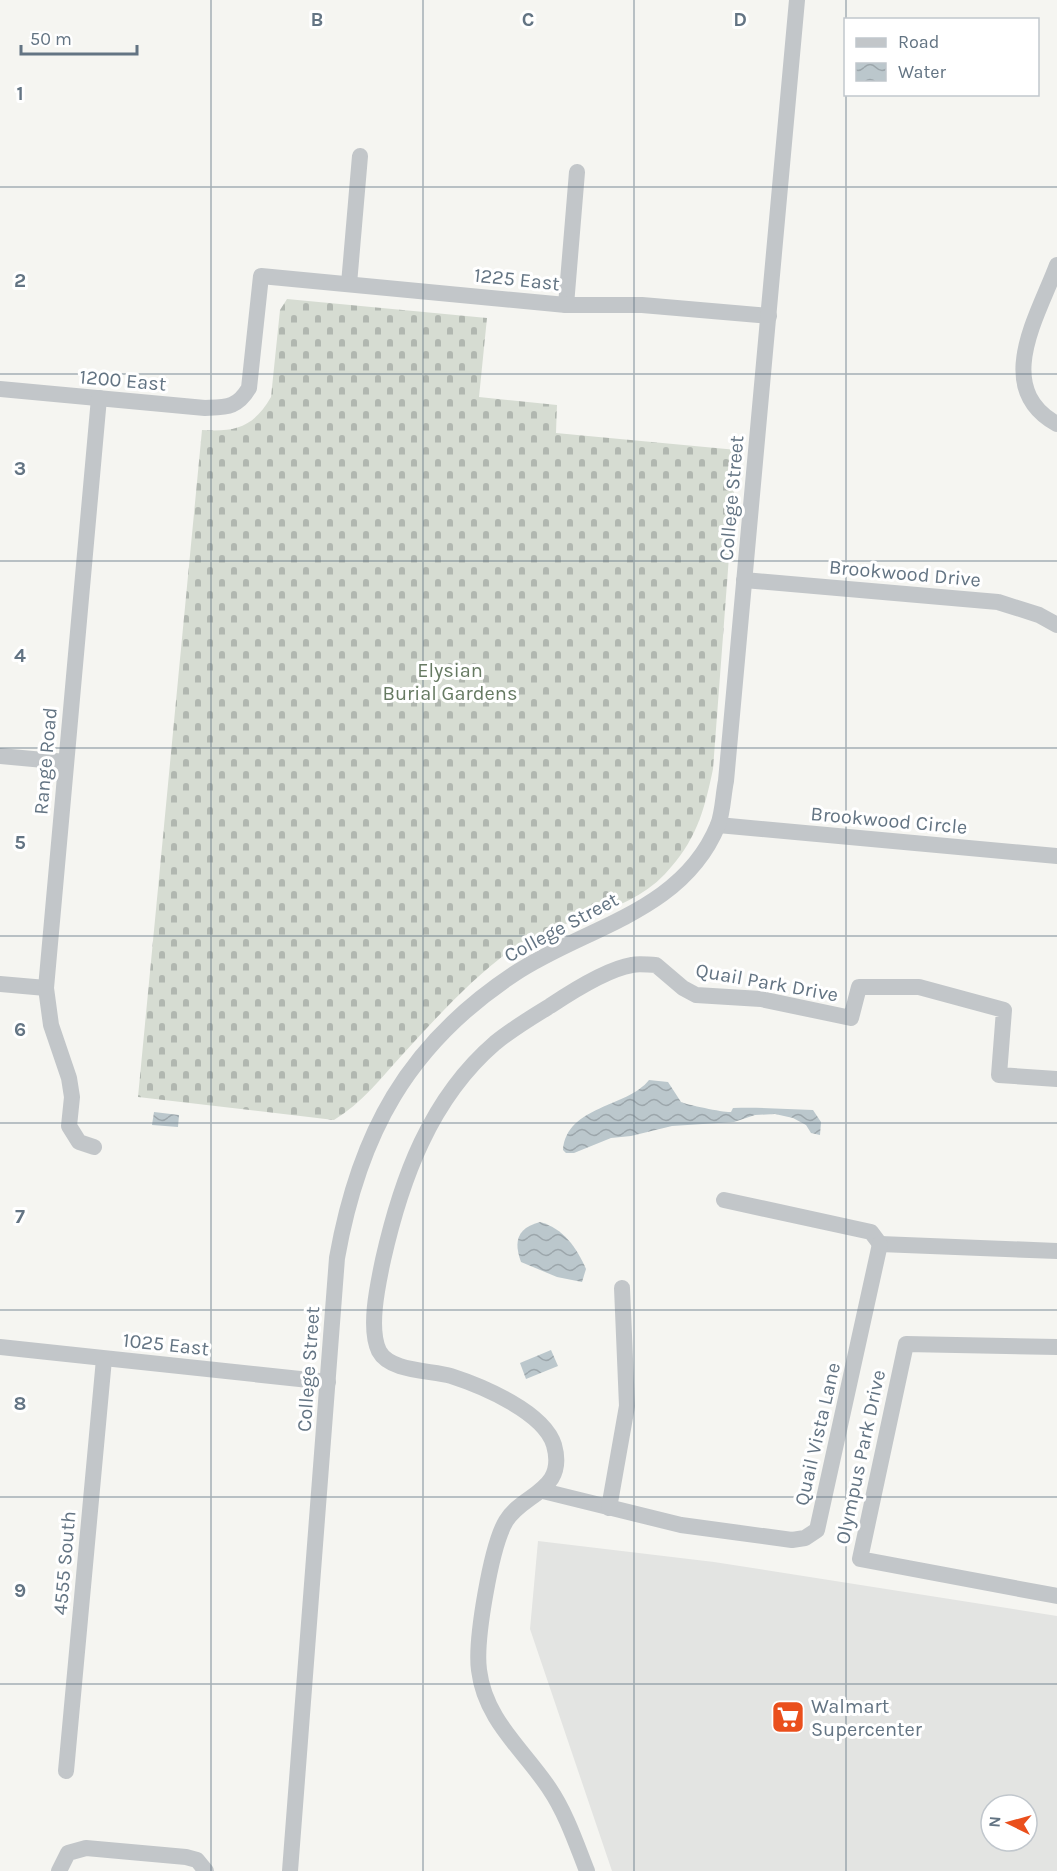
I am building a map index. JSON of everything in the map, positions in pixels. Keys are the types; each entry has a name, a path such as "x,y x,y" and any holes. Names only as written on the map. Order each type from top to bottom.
{"street":[{"name":"College Street","path":"290,1871 337,1258 345,1213 365,1152 404,1080 422,1054 441,1034 514,974 661,897 685,876 718,825 726,781 797,0"},
{"path":"349,284 360,156"},
{"path":"566,305 578,171"},
{"path":"1057,265 1052,293 1024,349 1023,376 1027,394 1035,406 1045,418 1057,424"},
{"name":"1225 East","path":"242,401 249,388 253,371 261,276 566,305 642,305 769,316"},
{"name":"1200 East","path":"0,389 205,408 227,407 242,401"},
{"name":"Range Road","path":"94,1147 79,1142 69,1126 72,1097 69,1078 51,1025 46,987 99,398"},
{"name":"Brookwood Drive","path":"744,580 998,602 1039,615 1057,624"},
{"path":"0,756 66,762"},
{"name":"Brookwood Circle","path":"718,825 1057,856"},
{"name":"Quail Park Drive","path":"587,1871 565,1817 549,1788 500,1728 489,1705 479,1668 478,1649 488,1589 502,1531 512,1513 543,1491 555,1472 554,1443 533,1416 486,1388 450,1376 392,1363 379,1351 375,1309 393,1213 404,1179 435,1115 461,1078 495,1043 578,988 631,965 656,965 682,988 696,995 761,999 851,1018 859,987 919,987 963,997 1004,1010 999,1075 1057,1079"},
{"path":"0,984 46,987"},
{"path":"724,1200 871,1232 880,1244 1057,1251"},
{"name":"Quail Vista Lane","path":"543,1491 681,1525 792,1540 805,1538 817,1530 880,1244"},
{"path":"609,1508 627,1406 622,1288"},
{"name":"Olympus Park Drive","path":"1057,1347 906,1344 860,1559 1057,1596"},
{"name":"1025 East","path":"0,1347 328,1382"},
{"name":"4555 South","path":"66,1771 104,1359"},
{"path":"59,1871 68,1853 86,1848 186,1857 197,1860 206,1871"}],"shaded area":[{"path":"538,1541 714,1562 1057,1616 1057,1871 612,1871 530,1629"}],"green space":[{"name":"Elysian Burial Gardens","path":"287,299 487,318 479,397 557,405 556,433 737,450 713,769 702,812 684,850 665,874 648,889 610,909 529,939 496,961 454,999 362,1098 334,1120 138,1097 202,430 234,429 242,426 257,416 271,397 280,310"}],"water":[{"path":"649,1080 668,1082 681,1102 715,1110 731,1112 733,1108 753,1108 813,1110 821,1122 820,1135 811,1133 806,1125 793,1118 775,1114 755,1115 734,1122 672,1126 631,1136 611,1138 574,1153 566,1153 563,1150 567,1135 586,1115 627,1096"},
{"path":"154,1112 179,1115 178,1127 152,1125"},
{"path":"540,1222 556,1229 574,1246 586,1269 582,1282 557,1277 521,1262 518,1247 519,1236 522,1231"},
{"path":"551,1350 558,1366 526,1379 520,1363"}],"place":[{"name":"Walmart Supercenter","path":"788,1717"}]}
